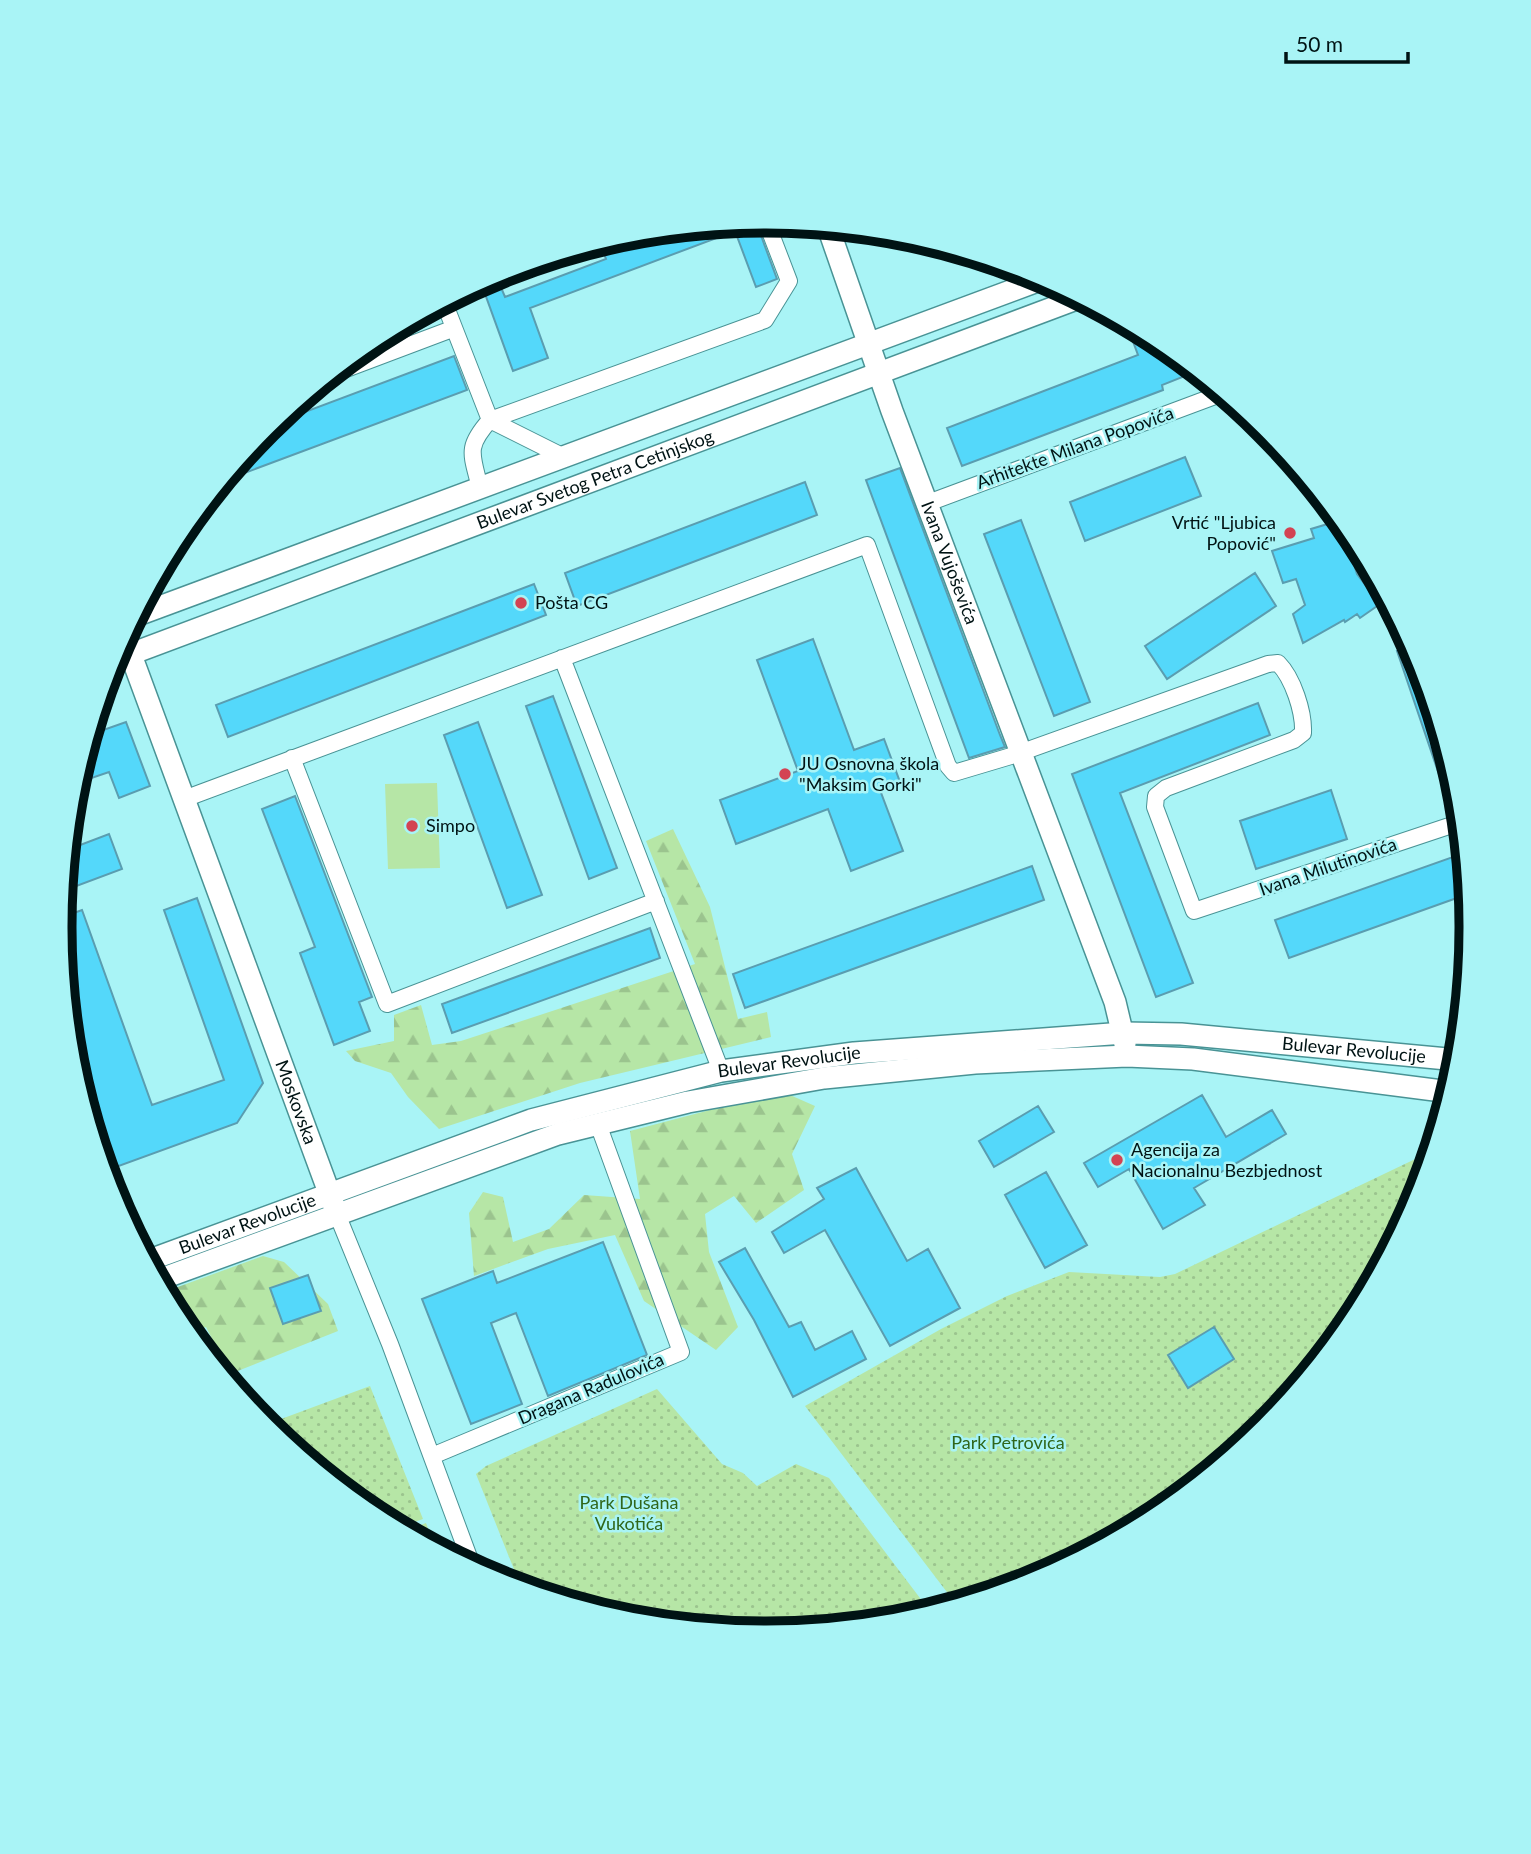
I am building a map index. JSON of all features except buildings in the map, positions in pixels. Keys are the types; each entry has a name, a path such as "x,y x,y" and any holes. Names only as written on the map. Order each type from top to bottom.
{"main road":[{"name":"Ivana Vujoševića","path":"831,237 878,372 1124,1033 1127,1056"},
{"name":"Bulevar Svetog Petra Cetinjskog","path":"148,611 1027,285"},
{"name":"Bulevar Svetog Petra Cetinjskog","path":"131,648 1067,303"},
{"name":"Moskovska","path":"126,660 184,799 337,1214"},
{"name":"Bulevar Revolucije","path":"156,1258 531,1120 721,1070 854,1053 1124,1033 1181,1034 1446,1059"},
{"name":"Bulevar Revolucije","path":"167,1277 521,1145 688,1102 824,1078 975,1063 1127,1056 1207,1061 1440,1091"}],"street":[{"path":"480,488 471,447 490,420 765,320 789,281 771,233"},
{"path":"446,312 490,420"},
{"path":"363,363 452,329"},
{"name":"Arhitekte Milana Popovića","path":"928,503 1213,397"},
{"name":"Bulevar Svetog Petra Cetinjskog","path":"490,420 566,458"},
{"path":"184,799 867,545 951,770 958,773 1020,752"},
{"path":"562,658 721,1070"},
{"name":"Ivana Milutinovića","path":"1020,752 1268,664 1278,663 1286,671 1304,721 1303,733 1294,740 1166,788 1156,796 1155,807 1194,911 1451,825"},
{"path":"292,758 387,1004 656,901"},
{"name":"Dragana Radulovića","path":"432,1456 681,1352 598,1124"},
{"name":"Moskovska","path":"337,1214 468,1553"}],"green space":[{"name":"Simpo","path":"437,783 440,868 388,869 385,784"},
{"path":"673,829 710,907 738,1019 767,1012 771,1037 580,1083 439,1129 408,1097 391,1073 355,1061 346,1051 394,1041 394,1015 421,1005 432,1045 461,1041 695,964 646,841"},
{"path":"790,1095 815,1106 792,1154 804,1190 756,1223 734,1196 705,1214 709,1252 738,1327 716,1350 644,1301 615,1235 548,1249 474,1276 469,1213 483,1192 503,1197 513,1242 549,1229 584,1195 640,1199 630,1131 710,1110"},
{"name":"Park Petrovića","path":"1419,1157 1388,1234 1366,1274 1316,1349 1256,1418 1223,1449 1151,1504 1112,1528 1031,1568 950,1596 805,1406 941,1329 1007,1296 1069,1272 1160,1277 1175,1274"},
{"path":"263,1256 284,1262 328,1304 338,1331 234,1372 221,1356 206,1327 201,1329 174,1288"},
{"path":"370,1386 423,1519 411,1523 380,1504 308,1449 278,1420"},
{"name":"Park Dušana Vukotića","path":"657,1389 722,1464 743,1473 757,1486 796,1464 829,1478 923,1602 856,1615 811,1619 720,1619 630,1607 543,1584 516,1574 476,1474 486,1466"},
{"path":"426,1523 430,1534 419,1528 417,1527"}],"place":[{"name":"Vrtić \"Ljubica Popović\"","path":"1290,533"},
{"name":"Pošta CG","path":"521,603"},
{"name":"JU Osnovna škola \"Maksim Gorki\"","path":"785,774"},
{"name":"Simpo","path":"412,826"},
{"name":"Agencija za Nacionalnu Bezbjednost","path":"1117,1160"}]}
